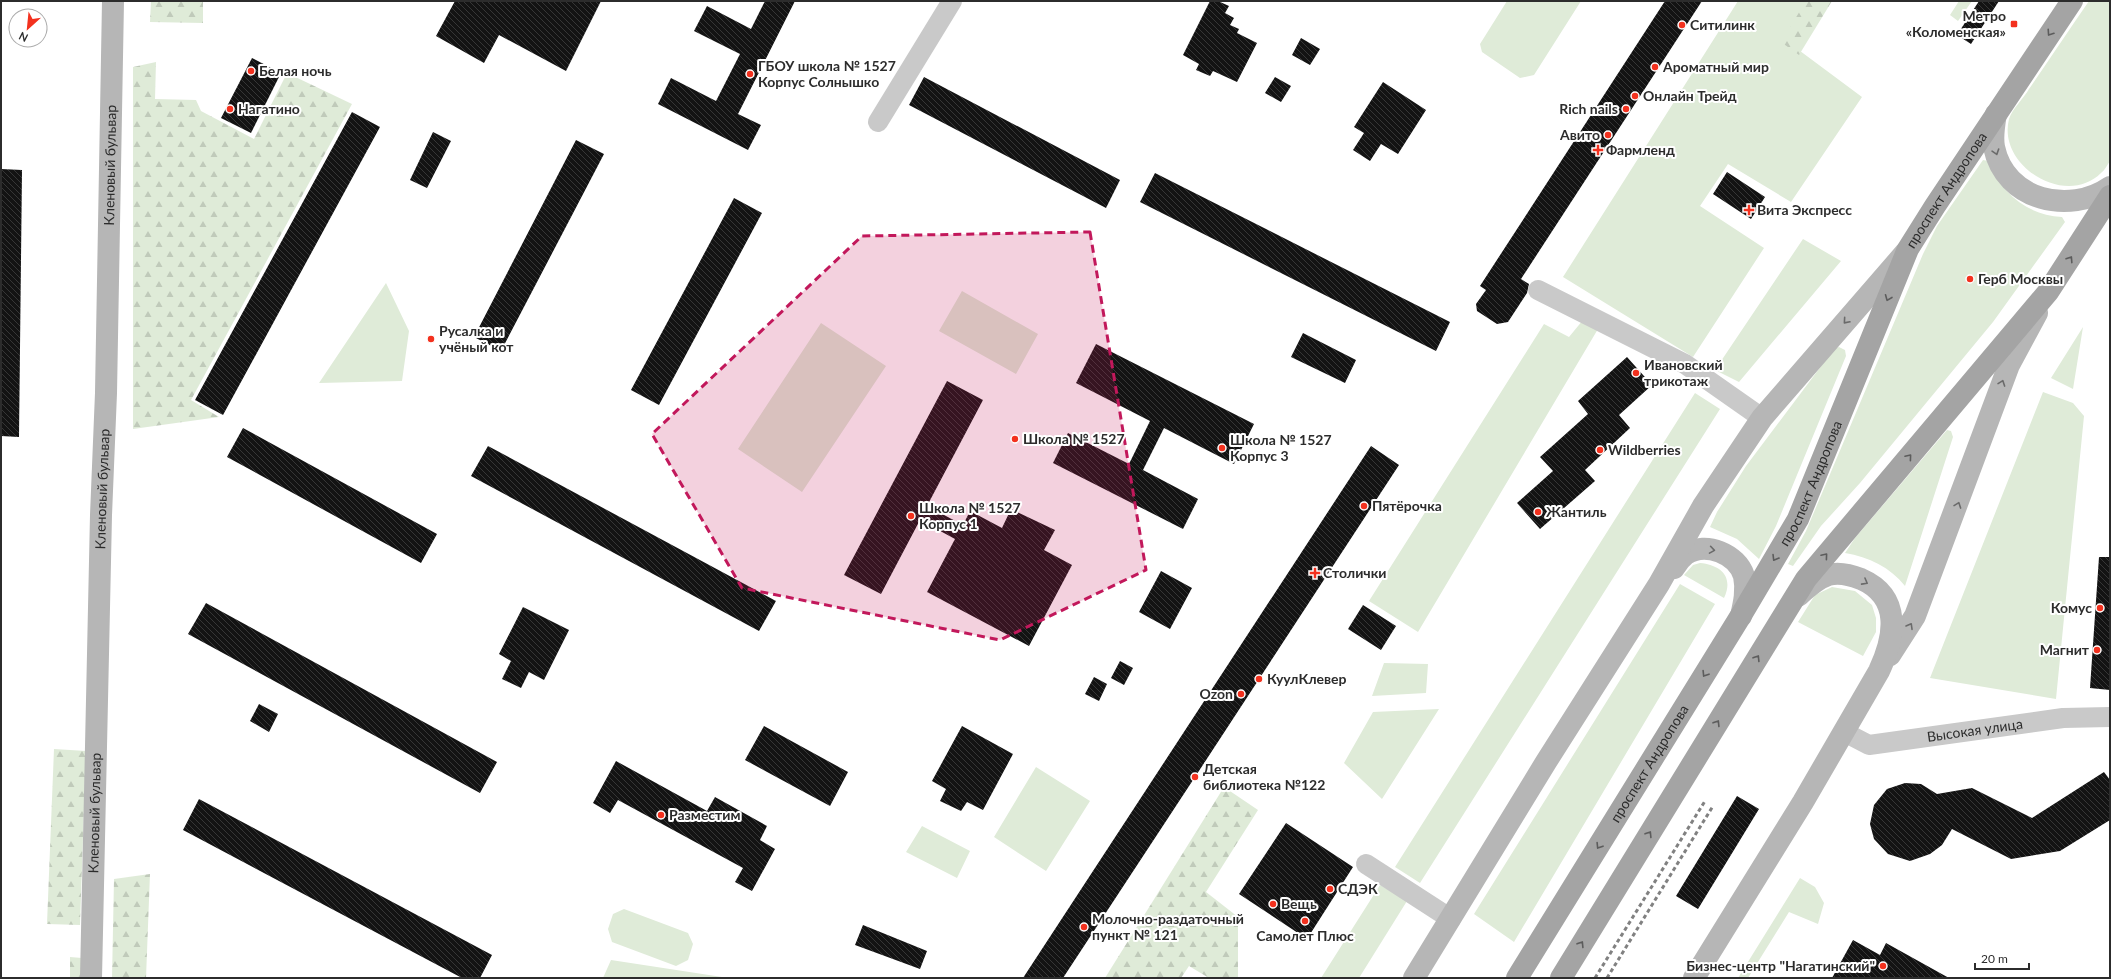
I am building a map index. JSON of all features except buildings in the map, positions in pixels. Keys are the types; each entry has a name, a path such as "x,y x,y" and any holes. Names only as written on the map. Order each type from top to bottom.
{"main road":[{"name":"Кленовый бульвар","path":"91,978 101,515 107,377 113,1"},
{"name":"проспект Андропова","path":"1517,978 1740,617 1798,519 1908,249 2072,1"},
{"path":"1996,114 1993,130 1996,151 2007,174 2026,191 2045,199 2070,202 2098,195 2110,187"},
{"path":"1694,978 1803,802 1880,669 1911,626 2009,365 2048,292 2110,196"},
{"path":"1414,978 1546,762 1659,584 1703,506 1762,418 1908,249"},
{"path":"1561,978 1806,579 2048,292"},
{"path":"1659,584 1686,554 1702,549 1721,552 1734,561 1744,576 1746,590 1740,617"},
{"path":"1794,599 1817,580 1830,575 1840,574 1854,576 1875,587 1883,595 1890,608 1891,614 1890,641 1880,669"}],"street":[{"path":"878,122 952,1"},
{"path":"1538,290 1684,364 1762,418"},
{"name":"Высокая улица","path":"1844,732 1869,745 2063,718 2110,717"},
{"path":"1366,864 1451,919"}],"highlighted area":[{"path":"1090,232 1146,570 1000,640 742,588 652,434 862,236"}],"green space":[{"path":"151,1 203,1 203,23 150,22"},
{"path":"1507,1 1581,1 1534,75 1520,78 1482,52 1480,44"},
{"path":"1738,1 1814,1 1788,42 1862,97 1791,202 1728,164 1700,206 1764,248 1693,357 1563,277"},
{"path":"1806,1 1832,1 1799,55 1781,42"},
{"path":"1959,1 1972,1 1958,21 1950,15"},
{"path":"2089,1 2110,1 2110,161 2102,172 2087,183 2070,186 2053,184 2037,177 2024,166 2013,152 2008,136 2009,119"},
{"path":"156,62 155,99 196,100 201,111 254,139 287,73 352,104 191,400 219,417 133,429 133,67"},
{"path":"1983,160 1988,161 2000,183 2008,192 2026,207 2037,212 2062,217 2065,222 1993,322 1860,483 1821,526 1793,566 1788,564 1806,531 1923,254 1937,226"},
{"path":"1803,239 1841,261 1739,382 1715,370"},
{"path":"386,283 409,331 402,381 319,383"},
{"path":"962,291 1038,334 1016,374 939,331"},
{"path":"1583,320 1598,329 1418,632 1369,601 1544,324 1569,337"},
{"path":"821,323 886,366 802,492 738,449"},
{"path":"2083,327 2073,389 2051,378"},
{"path":"1839,347 1845,350 1846,356 1776,526 1759,559 1737,539 1710,527 1717,512 1746,466 1834,349"},
{"path":"2043,392 2073,403 2084,416 2056,699 1930,678"},
{"path":"1695,393 1720,409 1420,883 1395,867"},
{"path":"1947,430 1951,431 1953,437 1905,586 1886,568 1871,560 1845,553 1855,538"},
{"path":"1700,563 1714,566 1724,573 1727,591 1724,598 1684,575 1693,565"},
{"path":"1680,584 1715,604 1514,942 1474,914"},
{"path":"1832,587 1855,591 1872,605 1876,618 1876,632 1863,656 1798,622 1815,595"},
{"path":"1384,663 1428,664 1426,693 1372,696"},
{"path":"1439,709 1382,799 1344,763 1373,712"},
{"path":"54,749 86,751 80,925 47,924"},
{"path":"1036,767 1090,801 1046,871 994,837"},
{"path":"1224,787 1258,810 1206,892 1238,917 1238,978 1209,978 1189,966 1181,978 1105,978"},
{"path":"922,826 970,851 957,878 906,852"},
{"path":"150,874 146,978 112,978 114,879"},
{"path":"1800,878 1815,887 1824,903 1818,924 1789,912 1748,978 1738,978"},
{"path":"1380,885 1407,901 1359,978 1321,978"},
{"path":"624,909 688,933 693,944 688,960 676,966 612,942 608,929 613,914"},
{"path":"70,957 82,958 81,978 70,978"},
{"path":"611,960 722,977 603,978"}],"railway":[{"path":"1595,978 1705,801"},
{"path":"1607,978 1713,806"}],"place":[{"name":"Метро «Коломенская»","path":"2014,24"},
{"name":"Ситилинк","path":"1682,25"},
{"name":"Ароматный мир","path":"1655,67"},
{"name":"Белая ночь","path":"251,71"},
{"name":"ГБОУ школа № 1527 Корпус Солнышко","path":"750,74"},
{"name":"Онлайн Трейд","path":"1635,96"},
{"name":"Нагатино","path":"230,109"},
{"name":"Rich nails","path":"1626,109"},
{"name":"Авито","path":"1608,135"},
{"name":"Фармленд","path":"1598,150"},
{"name":"Вита Экспресс","path":"1749,210"},
{"name":"Герб Москвы","path":"1970,279"},
{"name":"Русалка и учёный кот","path":"431,339"},
{"name":"Ивановский трикотаж","path":"1636,373"},
{"name":"Школа № 1527","path":"1015,439"},
{"name":"Школа № 1527 Корпус 3","path":"1222,448"},
{"name":"Wildberries","path":"1600,450"},
{"name":"Пятёрочка","path":"1364,506"},
{"name":"Жантиль","path":"1538,512"},
{"name":"Школа № 1527 Корпус 1","path":"911,516"},
{"name":"Столички","path":"1315,573"},
{"name":"Комус","path":"2100,608"},
{"name":"Магнит","path":"2097,650"},
{"name":"КуулКлевер","path":"1259,679"},
{"name":"Ozon","path":"1241,694"},
{"name":"Детская библиотека №122","path":"1195,777"},
{"name":"Разместим","path":"661,815"},
{"name":"СДЭК","path":"1330,889"},
{"name":"Вещь","path":"1273,904"},
{"name":"Самолет Плюс","path":"1305,921"},
{"name":"Молочно-раздаточный пункт № 121","path":"1084,927"},
{"name":"Бизнес-центр \"Нагатинский\"","path":"1883,966"}]}
